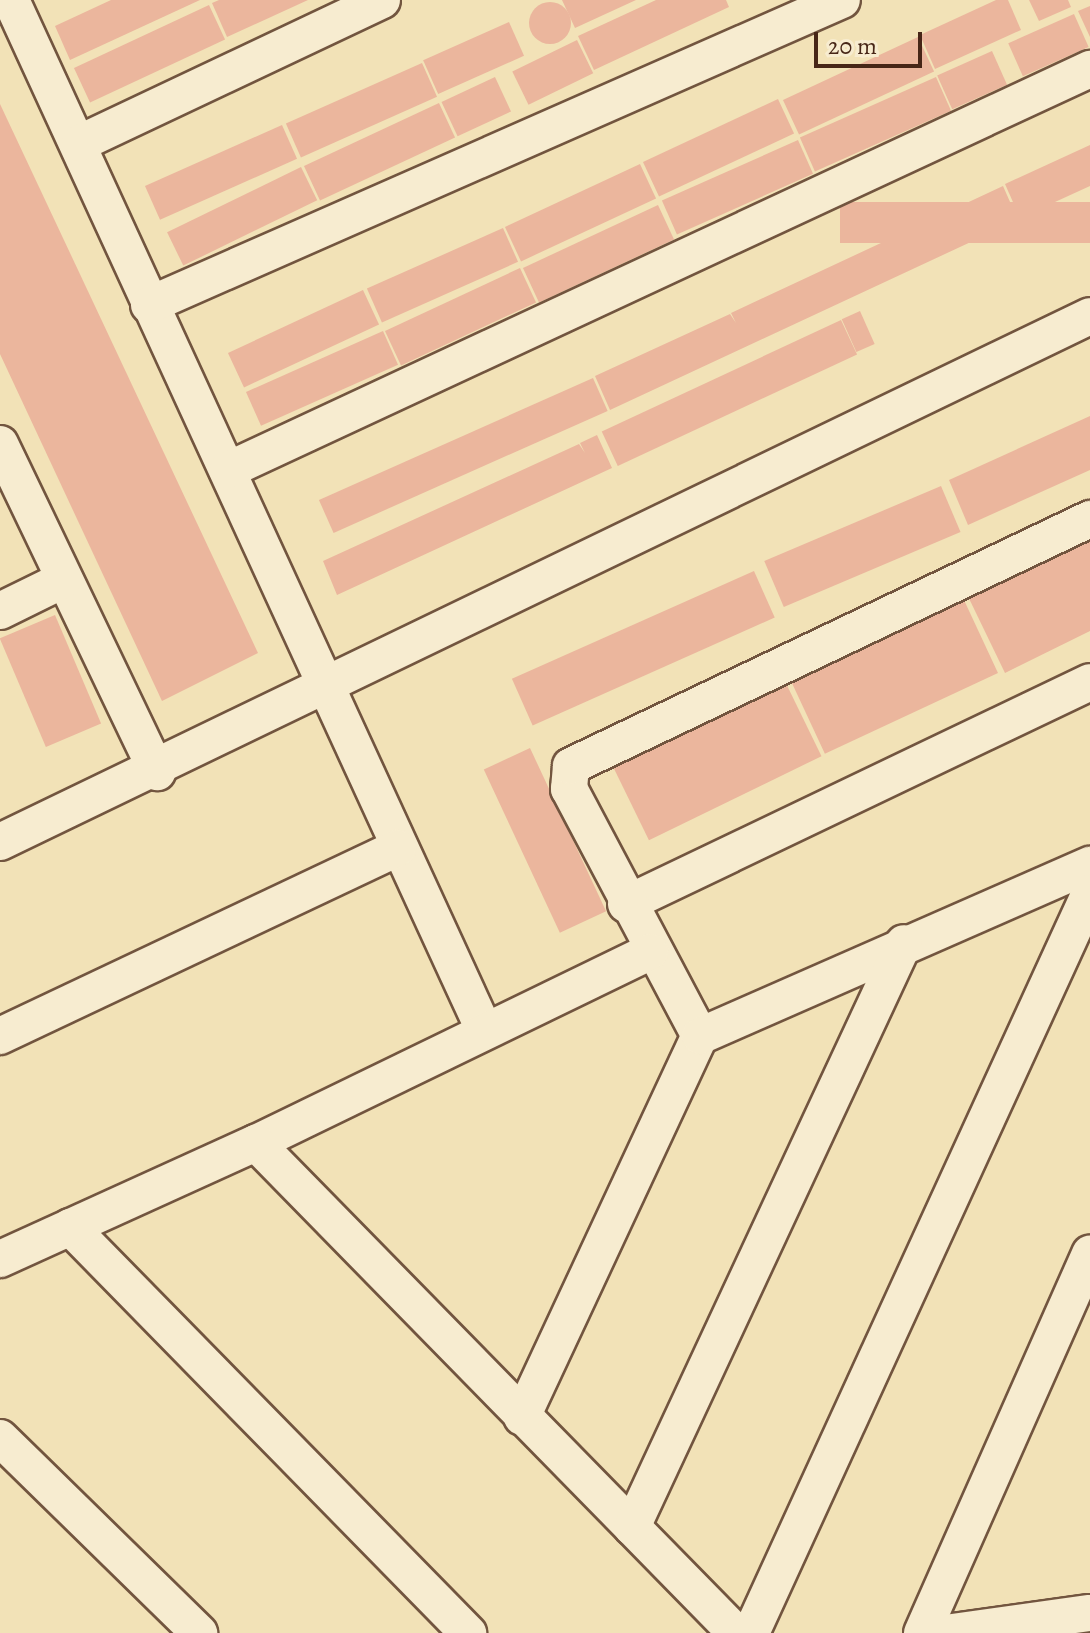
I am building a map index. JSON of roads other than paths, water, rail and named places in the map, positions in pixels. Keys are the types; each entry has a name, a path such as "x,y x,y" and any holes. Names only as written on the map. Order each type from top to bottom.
{"street":[{"path":"11,0 80,143 149,305 329,686 398,848 484,1030"},
{"path":"80,143 382,0"},
{"path":"149,305 842,0"},
{"path":"228,470 1090,69"},
{"path":"0,842 157,772 1090,316"},
{"path":"0,444 157,772"},
{"path":"700,1036 650,952 569,789 571,766 1090,519"},
{"path":"0,611 63,580"},
{"path":"626,904 1090,682"},
{"path":"0,1036 398,848"},
{"path":"522,1417 700,1036 904,943 1090,865"},
{"path":"751,1633 1090,893"},
{"path":"632,1527 904,943"},
{"path":"0,1259 256,1143 650,952"},
{"path":"256,1143 736,1633"},
{"path":"70,1227 468,1633"},
{"path":"922,1633 1090,1254"},
{"path":"0,1438 199,1633"},
{"path":"945,1633 1090,1612"}]}
